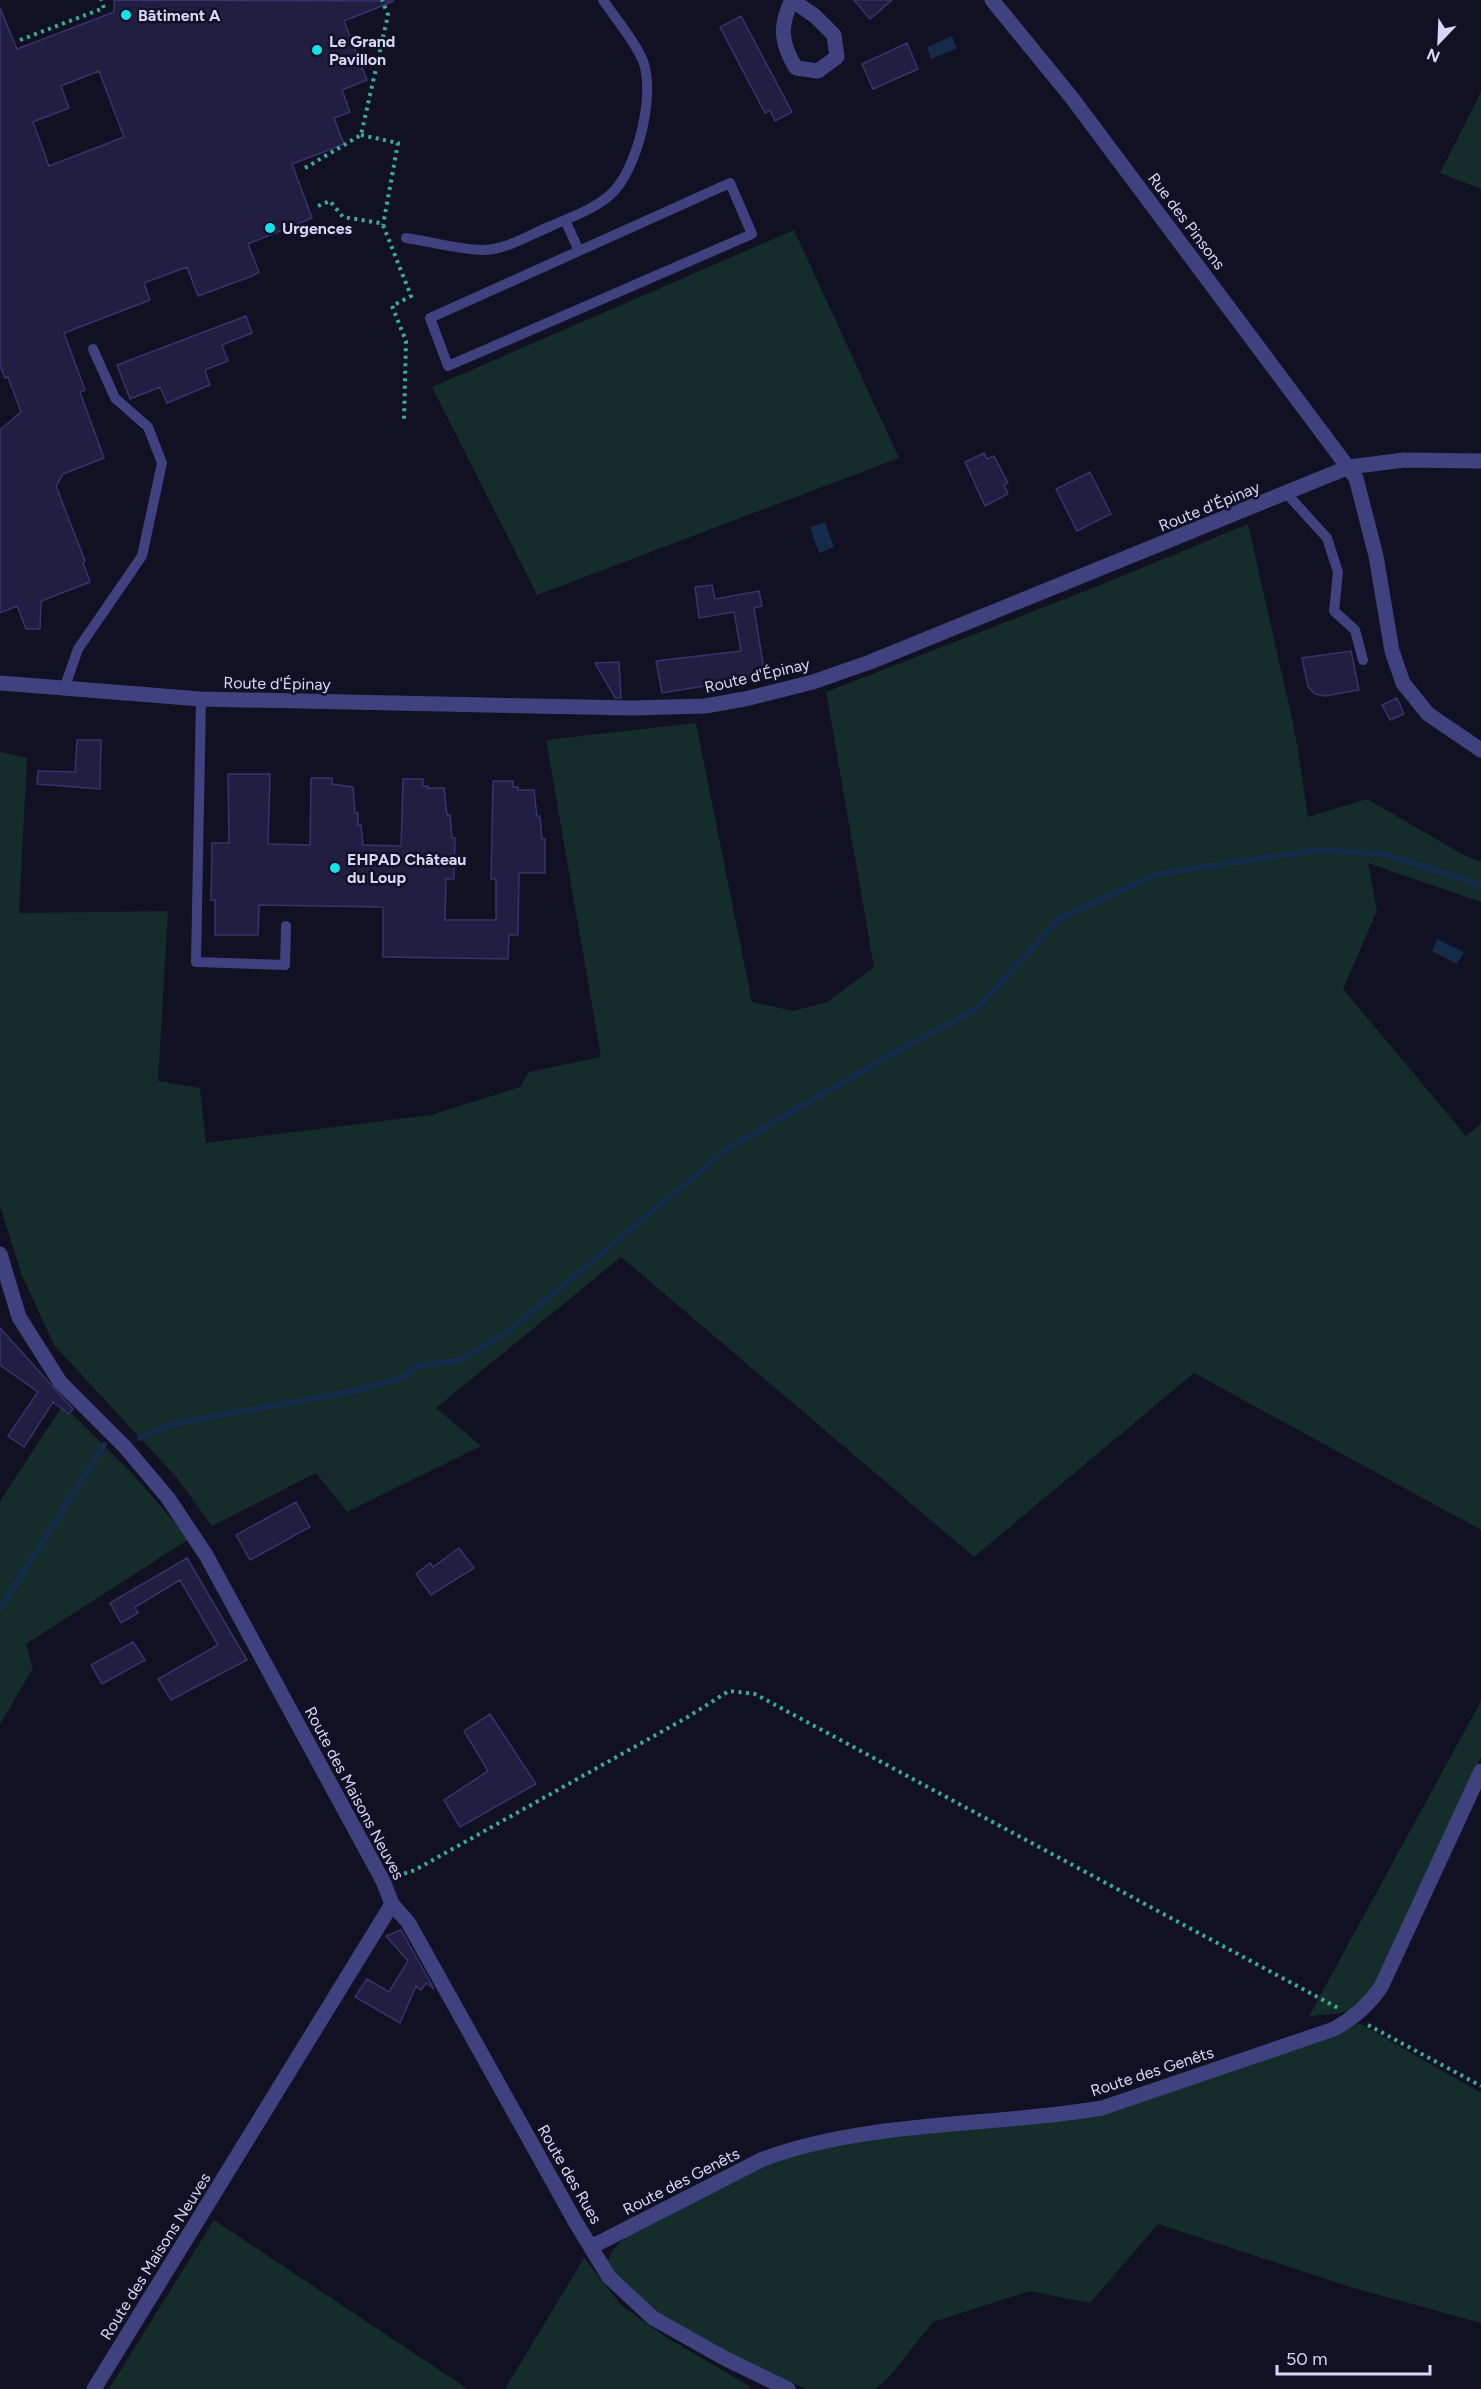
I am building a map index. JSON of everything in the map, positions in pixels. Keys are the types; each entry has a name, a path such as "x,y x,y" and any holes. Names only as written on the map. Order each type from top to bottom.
{"street":[{"path":"792,0 816,16 834,35 837,57 818,71 796,68 785,51 783,19 792,0"},
{"name":"Rue des Pinsons","path":"992,0 1072,98 1349,467 1356,478 1366,511 1392,651 1403,683 1428,714 1481,750"},
{"name":"Route d'Épinay","path":"0,683 201,699 623,708 705,706 745,699 813,681 870,662 1349,467 1404,460 1481,461"},
{"name":"Route des Maisons Neuves","path":"0,1254 20,1317 60,1382 125,1447 168,1498 206,1555 383,1881 392,1904 94,2389"},
{"name":"Route des Genêts","path":"591,2247 763,2159 793,2148 843,2137 1102,2108 1334,2029 1355,2017 1371,2002 1390,1971 1481,1771"},
{"name":"Route des Rues","path":"392,1904 408,1922 609,2277 653,2318 724,2358 788,2389"}],"lane":[{"path":"406,238 482,250 510,245 565,220 609,196 620,185 632,164 644,117 647,82 643,61 603,0"},
{"path":"730,183 752,234 447,366 430,318 579,251 730,183"},
{"path":"565,220 579,251"},
{"path":"64,689 78,650 142,556 162,463 148,427 115,398 93,349"},
{"path":"1287,494 1327,538 1338,572 1334,611 1355,630 1363,660"},
{"path":"201,699 196,962 285,965 286,926"}],"path":[{"path":"20,40 104,8 101,0"},
{"path":"361,135 388,15 382,0"},
{"path":"304,168 361,135 398,143 383,225 411,296 392,306 406,341 404,422"},
{"path":"318,206 330,201 343,217 383,225"},
{"path":"383,1881 415,1870 686,1718 729,1691 755,1694 1481,2086"}],"green space":[{"path":"1481,92 1481,189 1440,173"},
{"path":"794,230 899,458 537,595 432,387"},
{"path":"1248,524 1295,732 1308,817 1367,799 1462,854 1481,862 1481,902 1368,863 1377,911 1343,989 1466,1136 1481,1123 1481,1530 1194,1373 974,1557 621,1257 436,1408 481,1446 347,1512 316,1473 212,1526 177,1478 54,1345 22,1276 0,1206 0,752 27,758 19,913 168,911 158,1081 200,1088 206,1143 431,1115 520,1087 529,1072 601,1057 546,740 696,723 752,1002 793,1011 827,1002 874,967 826,692 1098,586"},
{"path":"63,1405 131,1472 189,1539 26,1644 33,1668 0,1724 0,1501"},
{"path":"1481,1701 1481,1757 1385,1968 1369,1994 1356,2007 1339,2013 1309,2016"},
{"path":"1359,2023 1481,2093 1481,2323 1354,2288 1158,2224 1090,2303 1030,2291 933,2322 889,2377 875,2389 806,2389 727,2353 656,2313 629,2290 607,2264 612,2251 626,2236 766,2165 795,2154 844,2143 1025,2123 1337,2034"},
{"path":"214,2220 468,2389 109,2389"},
{"path":"584,2258 622,2306 666,2337 751,2387 747,2389 505,2389"}],"water":[{"path":"952,36 957,48 931,59 927,47"},
{"path":"825,522 834,547 819,553 810,527"},
{"path":"1437,939 1464,952 1457,964 1432,951"}],"building":[{"path":"114,0 394,1 344,21 367,80 342,90 350,112 334,118 344,144 292,164 312,218 248,244 259,272 198,296 187,267 144,283 150,300 64,333 85,390 80,392 104,458 63,474 56,486 85,561 83,562 90,582 41,601 40,629 26,629 17,606 0,613 0,430 21,412 8,377 5,378 0,366 0,8 17,49 114,12","holes":["99,71 124,137 49,166 33,122 69,108 61,86"]},
{"path":"854,0 892,0 870,19"},
{"path":"741,16 792,112 775,121 770,110 765,113 720,27"},
{"path":"907,43 918,69 873,89 862,64"},
{"path":"246,316 252,333 222,345 228,361 205,370 210,385 167,403 160,387 130,399 117,365"},
{"path":"984,453 987,459 994,456 1008,483 1004,485 1008,494 985,506 965,462"},
{"path":"1090,472 1111,514 1077,531 1056,489"},
{"path":"712,585 715,599 759,591 762,606 754,608 765,676 662,693 656,661 741,651 734,612 699,618 695,587"},
{"path":"1351,651 1359,690 1325,696 1315,694 1308,687 1302,658"},
{"path":"619,662 621,698 615,698 595,663"},
{"path":"1397,698 1404,714 1390,720 1382,705"},
{"path":"77,740 101,740 100,789 37,784 38,771 75,772"},
{"name":"EHPAD Château du Loup","path":"228,774 270,774 268,844 310,845 311,778 332,778 332,784 353,787 355,813 358,813 358,825 361,825 363,845 401,846 403,779 423,779 423,786 428,786 427,788 444,788 452,838 455,838 454,879 446,879 445,920 496,920 496,879 491,879 493,781 513,781 513,787 518,787 518,790 534,790 542,839 545,839 545,873 519,873 518,935 509,935 508,959 383,957 383,907 259,905 258,935 215,935 215,900 211,900 212,843 229,843"},
{"path":"0,1328 73,1409 69,1414 53,1402 24,1447 8,1436 38,1392 0,1365"},
{"path":"296,1502 310,1527 250,1560 236,1535"},
{"path":"459,1548 474,1568 431,1595 416,1574 430,1563 433,1567"},
{"path":"187,1558 247,1660 171,1700 158,1679 218,1645 180,1580 135,1607 138,1613 121,1623 110,1603"},
{"path":"133,1642 145,1660 102,1684 91,1665"},
{"path":"490,1714 536,1784 460,1827 444,1800 488,1771 464,1731"},
{"path":"401,1930 434,1989 426,1983 421,1990 416,1986 400,2023 355,1997 367,1979 389,1992 408,1961 386,1936"}],"waterway":[{"path":"140,1438 172,1424 354,1391 402,1378 416,1366 458,1361 507,1332 727,1149 897,1051 976,1009 1060,918 1157,874 1317,850 1384,854 1481,885"},
{"path":"0,1609 104,1445"}],"place":[{"name":"Bâtiment A","path":"126,15"},
{"name":"Le Grand Pavillon","path":"317,50"},
{"name":"Urgences","path":"270,228"},
{"name":"EHPAD Château du Loup","path":"335,868"}]}
